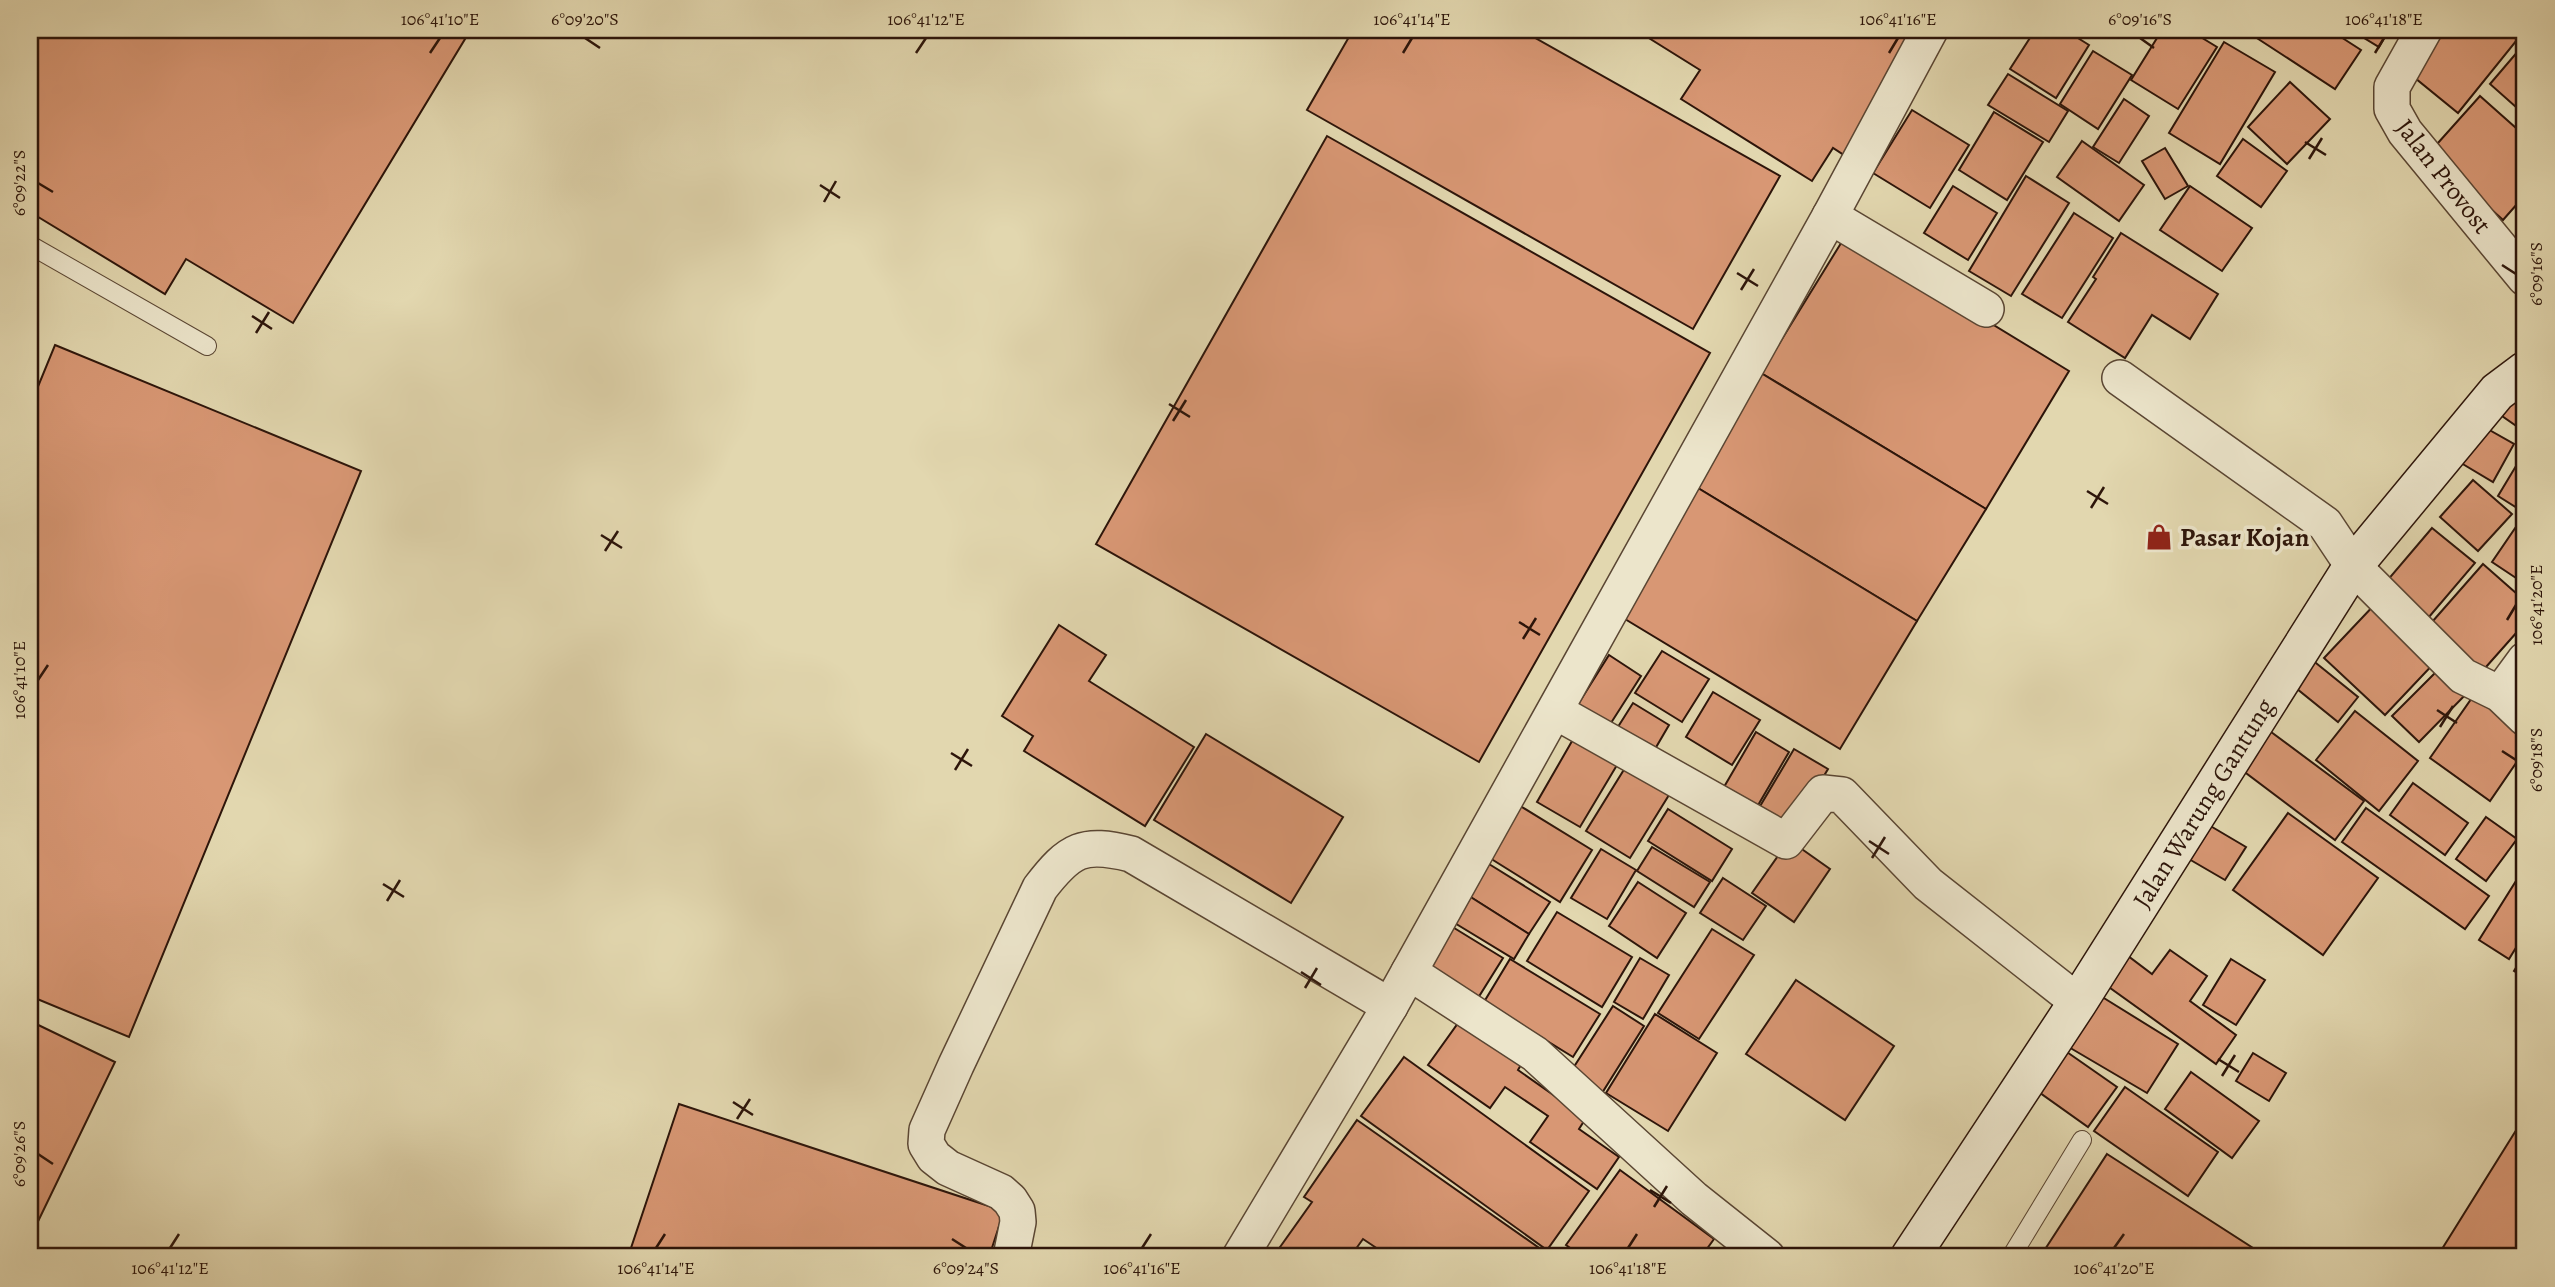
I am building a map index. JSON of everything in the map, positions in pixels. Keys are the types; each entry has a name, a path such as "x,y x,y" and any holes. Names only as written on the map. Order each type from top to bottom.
{"street":[{"path":"1240,1257 1390,1006 1830,216 1930,30"},
{"name":"Jalan Provost","path":"2424,30 2392,87 2392,109 2405,132 2525,278"},
{"path":"1830,216 1986,309"},
{"name":"Jalan Warung Gantung","path":"1910,1257 2078,1002 2353,566 2497,392 2525,371"},
{"path":"2120,378 2325,524 2353,566 2463,676 2500,694 2525,718"},
{"path":"2500,694 2525,660"},
{"path":"1555,711 1786,841 1823,793 1842,796 1928,884 2078,1002"},
{"path":"1011,1257 1018,1222 1017,1211 1010,1200 1001,1192 948,1168 934,1157 926,1144 928,1130 956,1065 1040,888 1060,862 1079,851 1108,848 1131,854 1390,1006"},
{"path":"1409,972 1535,1054 1694,1199 1767,1257"}],"lane":[{"path":"30,245 207,346"},
{"path":"2011,1257 2082,1140"}],"building":[{"path":"30,30 449,30 465,39 293,323 186,259 165,294 30,212"},
{"path":"1353,30 1521,30 1780,176 1693,329 1307,110"},
{"path":"1636,30 1924,30 1844,155 1833,148 1812,181 1681,99 1700,70"},
{"path":"2035,30 2065,30 2089,45 2056,98 2010,69"},
{"path":"2162,30 2189,30 2217,47 2178,109 2131,80"},
{"path":"2330,30 2361,50 2335,89 2246,31"},
{"path":"2351,30 2389,30 2379,47"},
{"path":"2435,30 2525,30 2458,113 2404,69"},
{"path":"2224,42 2275,72 2220,164 2169,133"},
{"path":"2525,43 2525,115 2490,84"},
{"path":"2093,51 2132,75 2098,129 2060,104"},
{"path":"2008,74 2068,111 2049,142 1988,105"},
{"path":"2290,82 2330,119 2287,164 2248,127"},
{"path":"2480,96 2525,136 2525,195 2503,220 2429,153"},
{"path":"2124,99 2149,116 2119,163 2093,147"},
{"path":"1912,110 1969,145 1930,208 1873,173"},
{"path":"1994,112 2043,142 2007,200 1959,170"},
{"path":"1327,136 1710,353 1479,762 1096,544"},
{"path":"2243,139 2287,171 2261,207 2217,176"},
{"path":"2082,141 2144,185 2119,221 2057,177"},
{"path":"2165,148 2188,186 2165,199 2142,161"},
{"path":"2026,176 2069,203 2011,296 1969,271"},
{"path":"1953,186 1997,213 1968,260 1924,233"},
{"path":"2190,186 2252,228 2222,271 2160,230"},
{"path":"2074,213 2113,238 2062,318 2022,294"},
{"path":"2121,233 2218,294 2190,339 2152,315 2125,358 2068,322"},
{"path":"1846,235 2069,371 1986,509 1761,373"},
{"path":"55,345 361,471 129,1037 30,996 30,406"},
{"path":"1761,373 1986,509 1917,621 1693,485"},
{"path":"2518,394 2525,398 2525,432 2502,416"},
{"path":"2477,423 2514,444 2493,482 2456,460"},
{"path":"2525,451 2525,513 2498,496"},
{"path":"2473,480 2512,514 2478,551 2440,517"},
{"path":"1693,485 1917,621 1840,749 1615,613"},
{"path":"2520,521 2525,525 2525,584 2492,562"},
{"path":"2432,528 2475,563 2423,624 2380,589"},
{"path":"2483,564 2525,601 2525,623 2478,676 2425,630"},
{"path":"2378,601 2439,658 2385,715 2324,658"},
{"path":"1059,625 1106,655 1089,681 1194,747 1145,826 1024,751 1033,736 1002,716"},
{"path":"1662,651 1709,679 1682,722 1635,693"},
{"path":"1609,655 1641,676 1602,737 1570,717"},
{"path":"2311,659 2358,697 2338,722 2291,684"},
{"path":"2447,661 2473,687 2419,742 2392,716"},
{"path":"1713,692 1760,720 1732,765 1686,737"},
{"path":"2474,695 2525,731 2525,750 2490,801 2430,758"},
{"path":"1633,703 1669,725 1648,761 1611,738"},
{"path":"2355,711 2418,761 2379,811 2316,760"},
{"path":"2263,726 2364,801 2335,840 2234,764"},
{"path":"1579,729 1623,755 1580,827 1537,802"},
{"path":"1756,732 1789,752 1750,819 1717,799"},
{"path":"1206,734 1343,817 1291,903 1154,820"},
{"path":"1794,749 1828,769 1787,838 1753,818"},
{"path":"1633,755 1677,782 1630,858 1586,831"},
{"path":"2413,783 2468,823 2445,855 2390,815"},
{"path":"1517,804 1592,850 1560,902 1485,855"},
{"path":"2366,808 2489,896 2465,929 2342,842"},
{"path":"1668,809 1732,849 1712,881 1648,841"},
{"path":"2288,813 2378,878 2323,955 2233,890"},
{"path":"2486,817 2517,839 2486,881 2456,859"},
{"path":"2202,821 2246,847 2225,880 2182,855"},
{"path":"1789,840 1830,869 1794,922 1752,893"},
{"path":"1652,847 1710,882 1694,907 1637,871"},
{"path":"1601,849 1636,870 1607,919 1571,898"},
{"path":"1489,864 1550,902 1529,934 1469,896"},
{"path":"1723,878 1766,906 1743,940 1700,913"},
{"path":"2516,881 2525,887 2525,933 2509,959 2479,940"},
{"path":"1638,882 1686,913 1657,958 1609,926"},
{"path":"1469,896 1529,934 1514,959 1453,922"},
{"path":"1557,912 1632,957 1602,1007 1527,961"},
{"path":"1446,923 1503,958 1478,998 1422,962"},
{"path":"1712,929 1754,955 1699,1039 1658,1013"},
{"path":"2170,950 2207,976 2190,1001 2236,1035 2216,1064 2106,985 2128,956 2152,974"},
{"path":"2525,953 2525,978 2514,971"},
{"path":"1640,958 1669,975 1643,1019 1614,1002"},
{"path":"1510,959 1600,1014 1573,1057 1484,1002"},
{"path":"2231,959 2265,980 2236,1025 2203,1005"},
{"path":"1796,980 1894,1046 1845,1120 1746,1054"},
{"path":"2099,995 2178,1044 2147,1093 2067,1046"},
{"path":"1613,1006 1644,1026 1602,1093 1570,1073"},
{"path":"1655,1014 1717,1053 1668,1131 1606,1093"},
{"path":"1461,1019 1522,1063 1518,1070 1586,1118 1579,1129 1619,1157 1597,1189 1530,1142 1548,1116 1505,1087 1490,1108 1428,1065"},
{"path":"30,1021 115,1062 30,1238"},
{"path":"2054,1043 2117,1087 2088,1127 2026,1083"},
{"path":"2253,1053 2286,1073 2269,1101 2236,1081"},
{"path":"1404,1057 1589,1191 1547,1250 1361,1116"},
{"path":"2191,1072 2259,1121 2232,1158 2165,1109"},
{"path":"2125,1087 2218,1152 2188,1196 2094,1131"},
{"path":"679,1104 1004,1211 989,1257 628,1257"},
{"path":"2525,1116 2525,1257 2437,1257"},
{"path":"1357,1120 1552,1257 1390,1257 1363,1239 1350,1257 1273,1257 1312,1202 1304,1197"},
{"path":"2107,1154 2267,1257 2040,1257"},
{"path":"1620,1170 1714,1239 1701,1257 1583,1257 1566,1245"}],"place":[{"name":"Pasar Kojan","path":"2159,537"}]}
